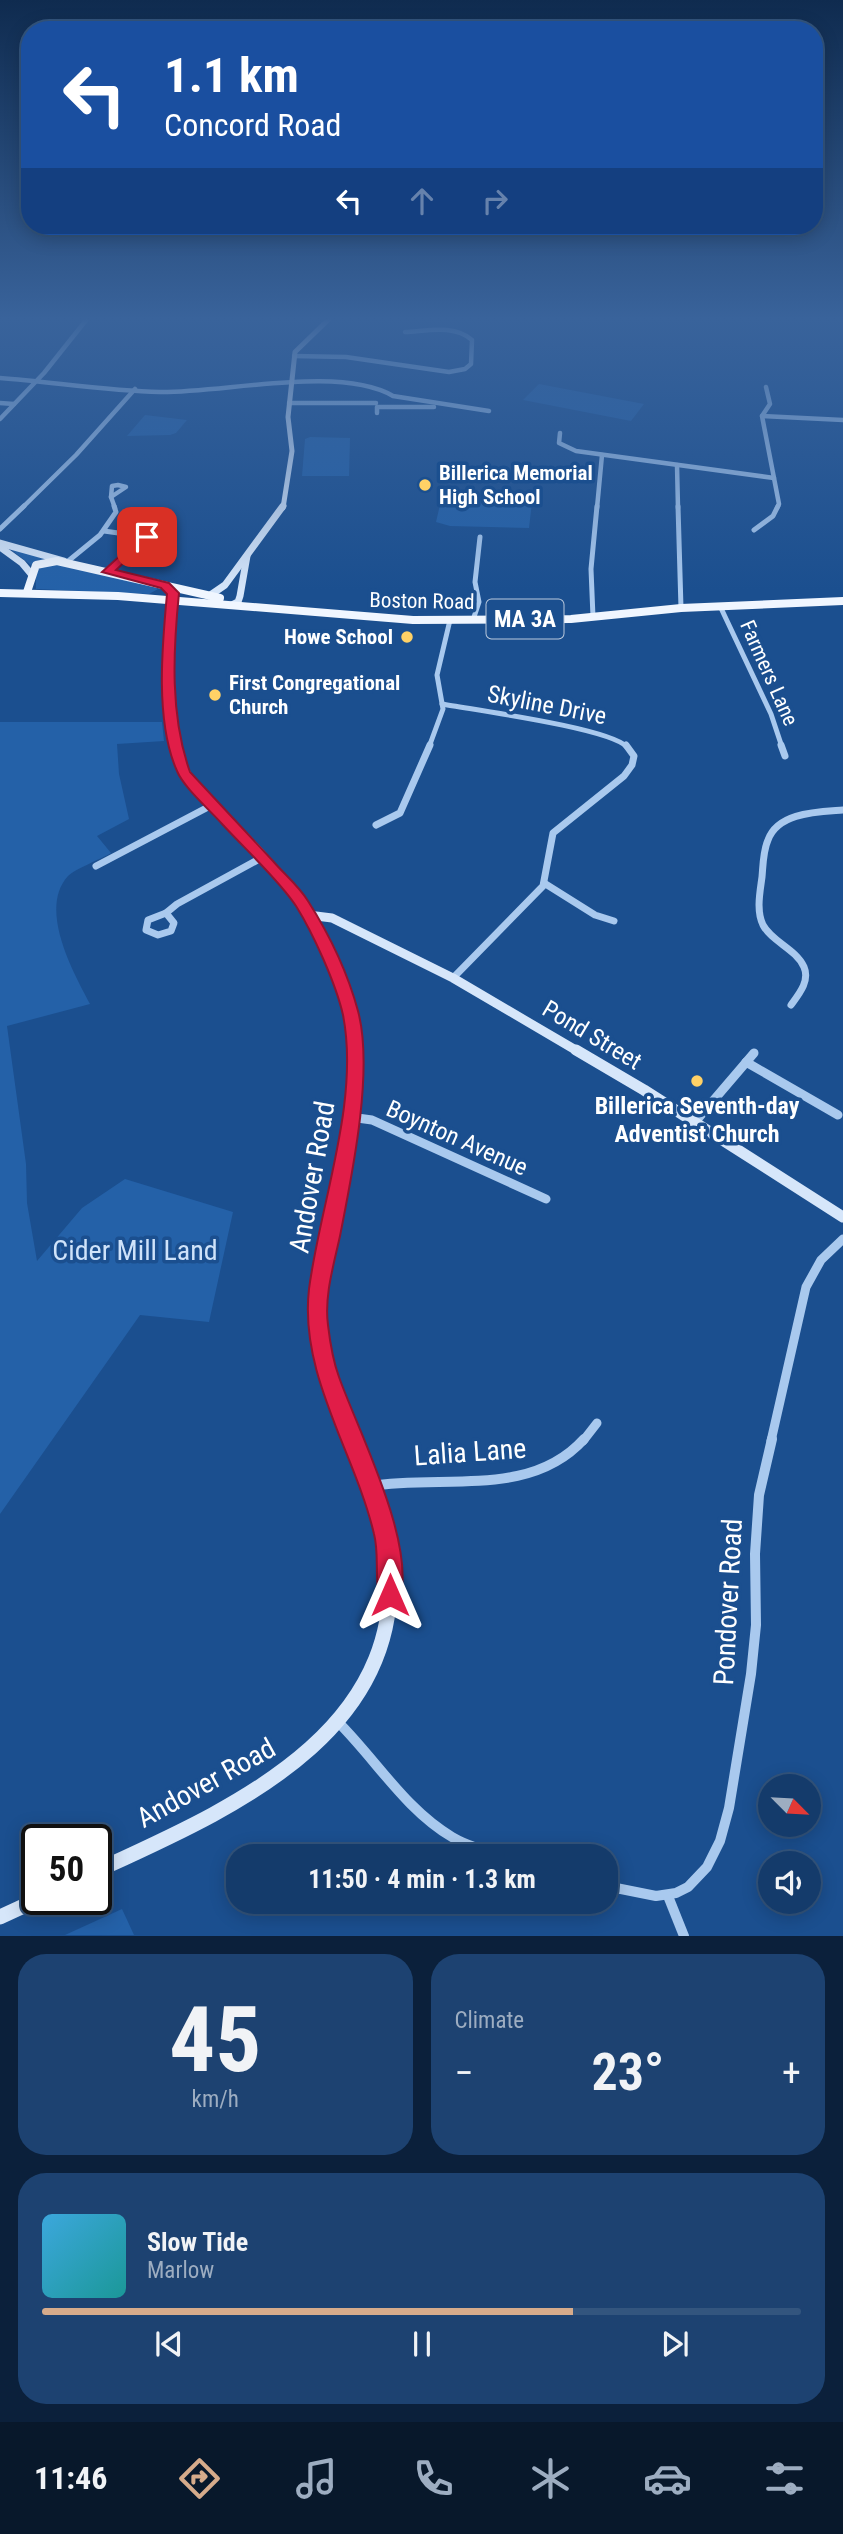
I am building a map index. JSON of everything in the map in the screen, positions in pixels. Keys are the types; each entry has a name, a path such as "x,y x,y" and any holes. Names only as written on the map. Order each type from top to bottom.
{"main road":[{"path":"209,596 225,585 282,509 292,451 289,409"},
{"path":"0,545 68,562"},
{"path":"0,545 32,575 27,592"},
{"path":"235,603 248,552"},
{"name":"MA 3A","path":"32,575 38,564 68,562 235,603"},
{"path":"149,598 160,593 165,586 173,593 174,599"},
{"name":"Boston Road","path":"0,593 27,592 235,603 398,620 593,617 681,608 843,601"},
{"name":"Andover Road","path":"112,1863 225,1810 257,1791 295,1764 338,1723 372,1666 384,1632 390,1595 390,1557 370,1486 327,1374 317,1322 319,1288 339,1193 350,1116 356,1054 354,1030 339,978 302,902 263,856 184,773 174,745 169,640 174,599"},
{"name":"Pond Street","path":"308,915 332,918 453,978 695,1122 843,1217"},
{"path":"0,1917 21,1907"}],"street":[{"path":"0,529 76,455 117,409"},
{"path":"475,409 489,411"},
{"path":"754,530 778,509 762,416 763,409"},
{"path":"762,416 843,420"},
{"path":"560,433 559,443 568,449 774,478"},
{"path":"593,617 591,569 602,455"},
{"path":"677,465 681,608"},
{"path":"68,562 103,531 116,512 111,497"},
{"path":"103,531 147,537 108,572"},
{"path":"472,620 479,602 475,582 480,537"},
{"name":"Farmers Lane","path":"720,606 771,714 785,756"},
{"path":"376,825 391,820 400,813 434,740 442,704 438,675 450,620"},
{"name":"Skyline Drive","path":"442,704 598,733 629,748 633,761 624,776 553,833 547,847 548,869 544,883"},
{"path":"96,866 212,805"},
{"path":"790,1005 801,992 804,970 797,956 762,923 759,911 767,841 770,834 786,820 806,814 843,810"},
{"path":"166,913 177,904 263,856"},
{"path":"453,978 533,898 544,883 556,887 595,915 614,921"},
{"path":"695,1122 754,1053"},
{"path":"746,1062 838,1115"},
{"name":"Boynton Avenue","path":"350,1116 374,1121 546,1199"},
{"name":"Pondover Road","path":"668,1896 688,1887 707,1867 720,1841 729,1808 755,1640 756,1527 759,1495 806,1287 817,1265 843,1239"},
{"name":"Lalia Lane","path":"370,1486 399,1480 509,1478 530,1475 550,1468 567,1456 597,1423"},
{"path":"338,1723 368,1752 403,1798 438,1830 468,1844"},
{"path":"618,1889 668,1896 684,1936"}],"green space":[{"path":"571,409 640,409 631,421"},
{"path":"145,415 187,420 176,433 170,435 127,436"},
{"path":"350,438 349,476 302,476 305,439"},
{"path":"442,496 532,502 529,528 450,526 436,522"},
{"path":"9,548 158,589 149,594 36,589 36,569"},
{"name":"Cider Mill Land","path":"0,722 162,722 164,741 117,744 119,774 129,819 97,836 111,853 71,873 60,890 56,905 61,940 90,1004 7,1026 26,1164 27,1203 37,1261 82,1208 125,1179 233,1212 209,1322 140,1315 0,1514"},
{"path":"122,1909 134,1935 65,1935 112,1915"}],"place":[{"name":"Billerica Memorial High School","path":"425,485"},
{"name":"Howe School","path":"407,637"},
{"name":"First Congregational Church","path":"215,695"},
{"name":"Billerica Seventh-day Adventist Church","path":"697,1081"}],"route":[{"path":"147,537 108,572 165,586 173,593 169,640 170,700 174,745 184,773 302,902 339,978 350,1012 356,1046 354,1088 339,1193 319,1288 317,1322 327,1374 377,1504 385,1533 390,1557 390,1595"}]}
